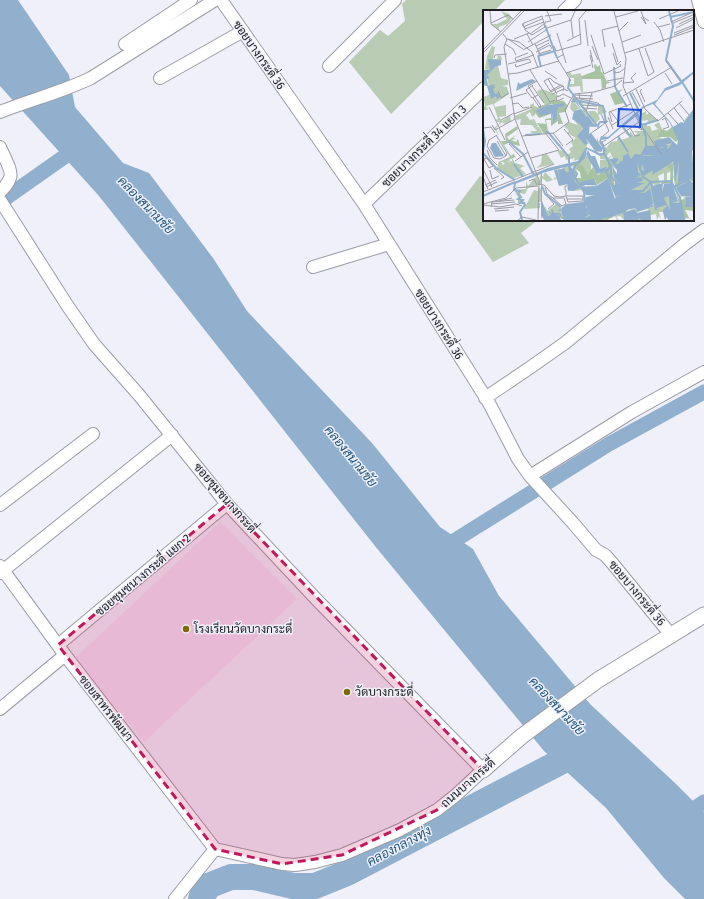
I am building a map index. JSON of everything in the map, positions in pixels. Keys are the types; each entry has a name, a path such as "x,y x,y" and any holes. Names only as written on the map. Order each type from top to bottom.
{"street":[{"path":"125,44 190,0"},
{"path":"0,112 79,84 91,78 215,0"},
{"name":"ซอยบางกระดี่ 36","path":"221,0 364,204 489,403 512,448 532,478 596,550 605,555 613,564 671,635"},
{"path":"329,66 395,0"},
{"path":"565,10 575,0"},
{"path":"694,26 703,20 698,0"},
{"path":"160,78 243,31"},
{"name":"ซอยบางกระดี่ 34 แยก 3","path":"364,204 483,89"},
{"path":"0,147 11,173 1,198"},
{"name":"ซอยชุมชนางกระดี่","path":"1,198 67,304 94,344 139,395 227,504 317,600 483,770"},
{"path":"485,398 565,343 704,230"},
{"path":"313,267 389,244"},
{"path":"532,478 632,412 704,372"},
{"path":"0,505 93,434"},
{"path":"1,569 172,435"},
{"name":"ซอยชุมชนางกระดี่ แยก 2","path":"62,650 227,504"},
{"name":"ซอยสาทรพัฒนา","path":"1,569 215,850"},
{"name":"ถนนบางกระดี่","path":"215,850 282,864 295,865 342,855 400,830 436,810 456,795 522,736 598,680 704,615"},
{"path":"0,709 62,650"},
{"path":"176,899 215,850"}],"highlighted area":[{"path":"227,504 483,770 437,810 342,855 282,864 215,849 58,645"}],"shaded area":[{"name":"โรงเรียนวัดบางกระดี่","path":"220,522 297,599 144,742 74,659"}],"green space":[{"path":"406,0 505,0 495,10 483,10 483,22 391,114 349,62 380,30 388,36 405,21 402,4"},
{"path":"480,176 483,178 483,221 537,221 521,233 529,243 493,262 455,209"}],"water":[{"name":"คลองสนามชัย","path":"0,0 18,0 69,75 75,107 123,163 149,173 213,258 247,311 372,443 440,527 473,549 499,596 590,704 704,812 704,899 685,899 664,878 606,808 544,751 375,546 99,196 0,86"}],"waterway":[{"path":"0,202 81,145"},
{"path":"441,549 609,444 704,392"},
{"name":"คลองกลางทุ่ง","path":"201,899 208,886 231,877 254,877 293,886 315,886 347,873 589,747"},
{"path":"682,817 704,802"}],"place":[{"name":"โรงเรียนวัดบางกระดี่","path":"186,629"},
{"name":"วัดบางกระดี่","path":"347,692"}]}
